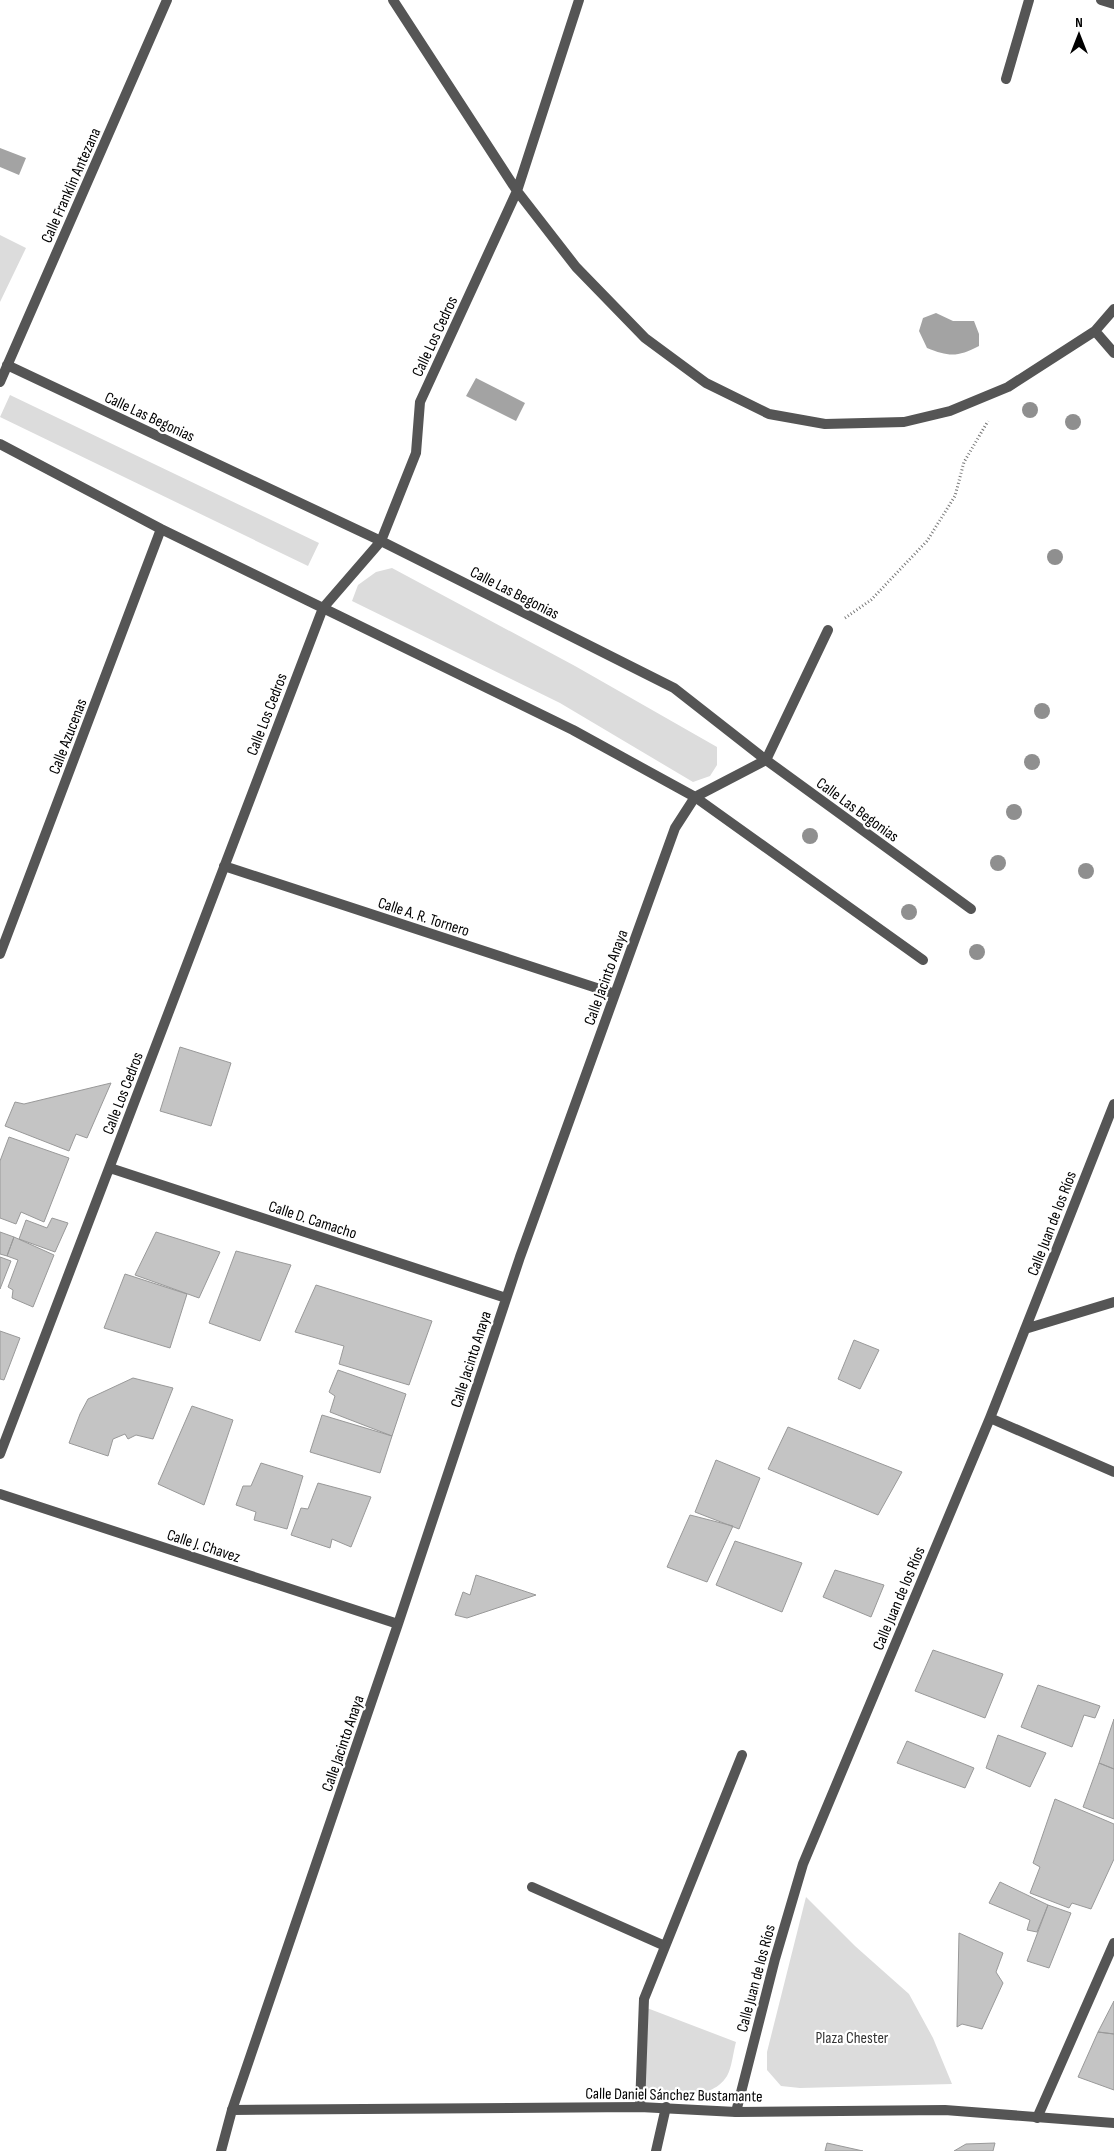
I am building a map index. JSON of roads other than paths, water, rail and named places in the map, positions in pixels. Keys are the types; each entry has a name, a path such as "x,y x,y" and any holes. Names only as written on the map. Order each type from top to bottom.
{"street":[{"name":"Calle Franklin Antezana","path":"0,382 167,0"},
{"path":"393,0 517,191 576,267 646,338 706,383 769,414 825,424 904,422 950,411 1008,387 1095,332 1114,309"},
{"name":"Calle Los Cedros","path":"0,1454 323,608 381,541 416,453 420,402 517,191 578,0"},
{"path":"1006,79 1029,0"},
{"path":"1101,0 1114,4"},
{"path":"1095,332 1114,353"},
{"name":"Calle Las Begonias","path":"7,365 381,541 674,688 766,760 971,909"},
{"path":"0,444 161,529 573,730 695,797 923,960"},
{"name":"Calle Azucenas","path":"0,954 161,529"},
{"path":"766,760 828,630"},
{"name":"Calle Jacinto Anaya","path":"221,2151 232,2110 398,1624 506,1298 675,828 695,797 766,760"},
{"name":"Calle A. R. Tornero","path":"224,866 615,994"},
{"name":"Calle Juan de los Ríos","path":"736,2112 775,1959 803,1864 990,1418 1114,1104"},
{"name":"Calle D. Camacho","path":"110,1168 506,1298"},
{"path":"1026,1329 1114,1302"},
{"path":"990,1418 1114,1472"},
{"name":"Calle J. Chavez","path":"0,1494 398,1624"},
{"path":"640,2107 644,1999 742,1754"},
{"path":"532,1887 665,1946"},
{"path":"1037,2118 1114,1943"},
{"name":"Calle Daniel Sánchez Bustamante","path":"232,2110 640,2107 736,2112 945,2110 1114,2123"},
{"path":"656,2151 666,2107"}],"park label":[{"name":"Plaza Chester","path":"852,2037"}]}
